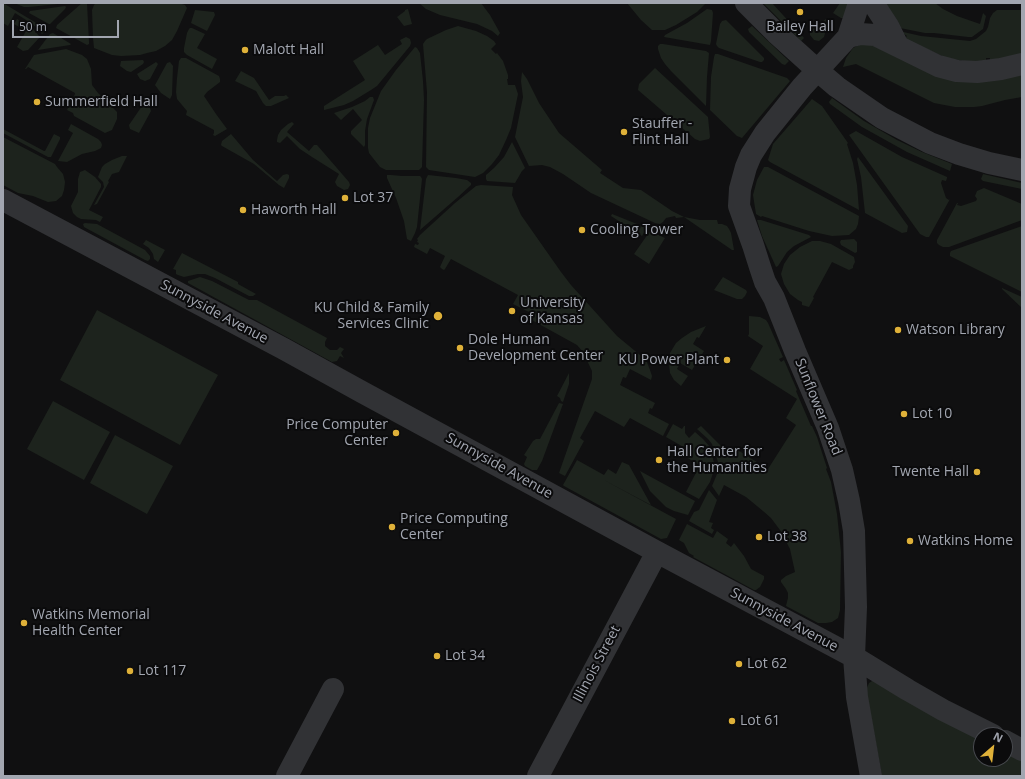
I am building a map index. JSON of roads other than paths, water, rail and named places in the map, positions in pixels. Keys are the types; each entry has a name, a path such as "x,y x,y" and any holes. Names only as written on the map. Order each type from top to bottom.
{"street":[{"path":"746,3 776,34 817,70 837,87 875,113 905,131 959,154 989,163 1022,170"},
{"path":"848,37 859,3"},
{"path":"873,3 898,46"},
{"path":"848,37 860,34 874,35 938,66 957,71 977,72 1001,69 1022,64"},
{"name":"Sunflower Road","path":"848,37 817,70 765,133 751,155 746,167 740,189 739,206 766,282 828,428 842,470 854,531 856,607 854,657 856,697 871,776"},
{"name":"Sunnyside Avenue","path":"3,200 284,349 657,552 854,657 943,710 977,727"},
{"name":"Illinois Street","path":"538,776 657,552"},
{"path":"287,776 333,689"},
{"path":"1013,745 1022,750"}],"place":[{"name":"Bailey Hall","path":"800,12"},
{"name":"Malott Hall","path":"245,50"},
{"name":"Summerfield Hall","path":"37,102"},
{"name":"Stauffer - Flint Hall","path":"624,132"},
{"name":"Lot 37","path":"345,198"},
{"name":"Haworth Hall","path":"243,210"},
{"name":"Cooling Tower","path":"582,230"},
{"name":"University of Kansas","path":"512,311"},
{"name":"KU Child & Family Services Clinic","path":"438,316"},
{"name":"Watson Library","path":"898,330"},
{"name":"Dole Human Development Center","path":"460,348"},
{"name":"KU Power Plant","path":"727,360"},
{"name":"Lot 10","path":"904,414"},
{"name":"Price Computer Center","path":"396,433"},
{"name":"Hall Center for the Humanities","path":"659,460"},
{"name":"Twente Hall","path":"977,472"},
{"name":"Price Computing Center","path":"392,527"},
{"name":"Lot 38","path":"759,537"},
{"name":"Watkins Home","path":"910,541"},
{"name":"Watkins Memorial Health Center","path":"24,623"},
{"name":"Lot 34","path":"437,656"},
{"name":"Lot 62","path":"739,664"},
{"name":"Lot 117","path":"130,671"},
{"name":"Lot 61","path":"732,721"}]}
